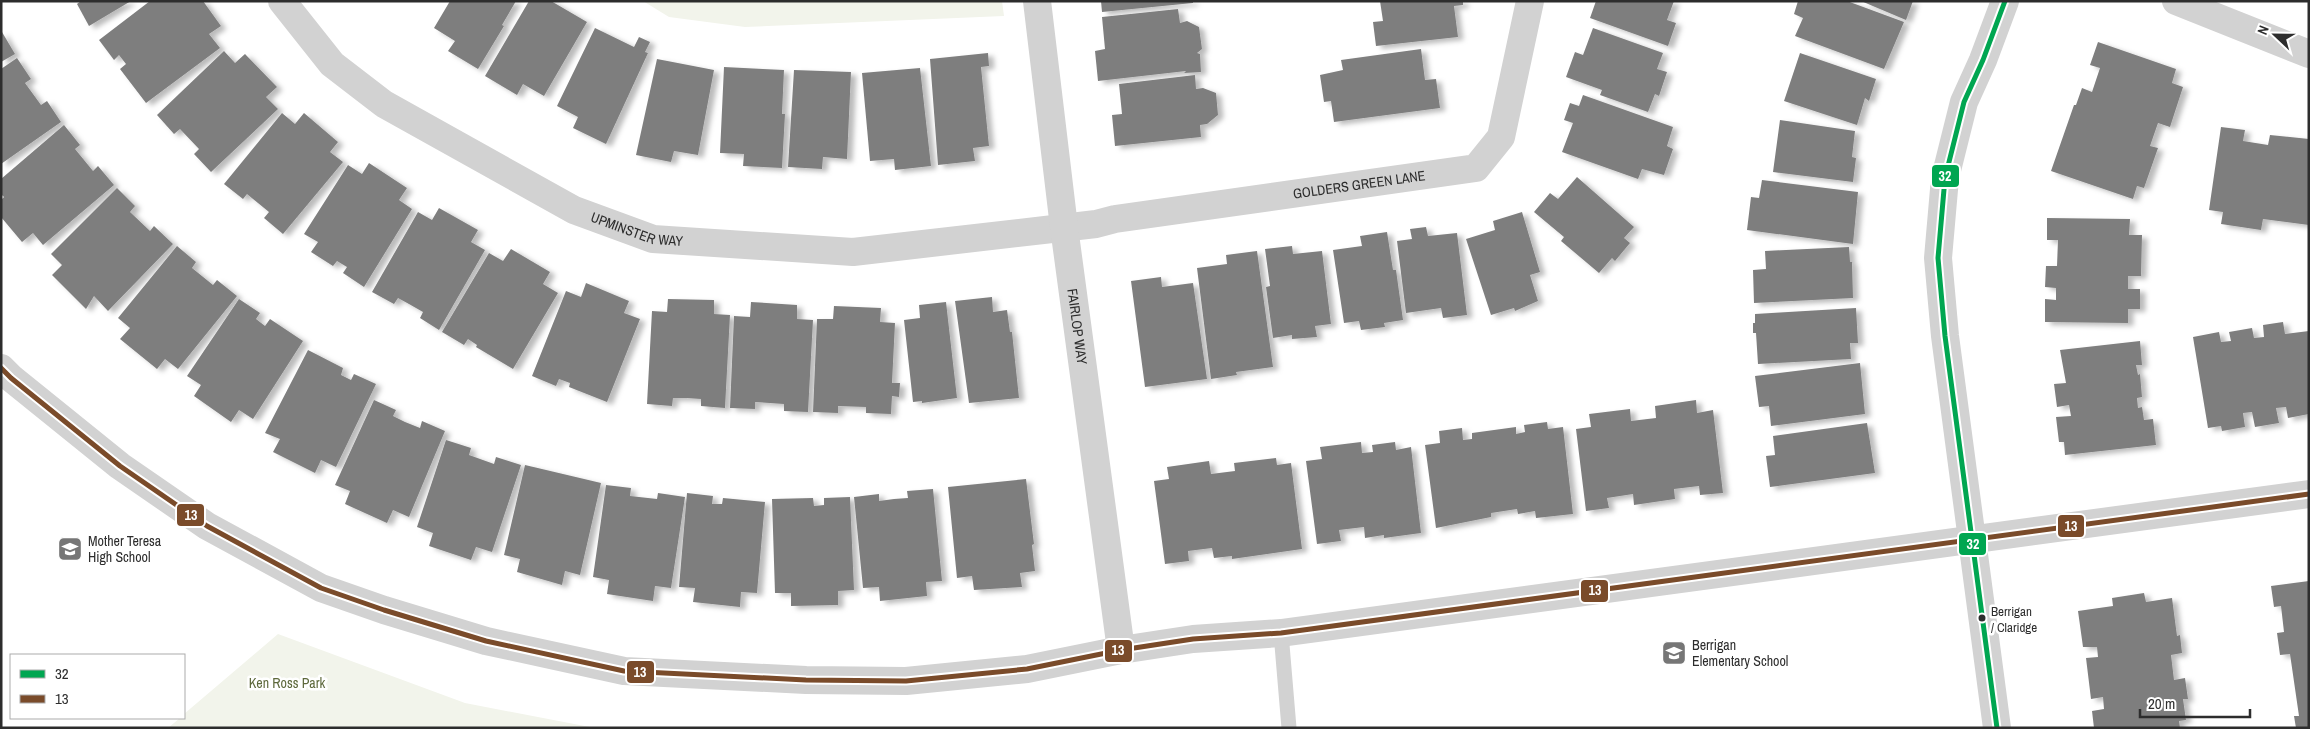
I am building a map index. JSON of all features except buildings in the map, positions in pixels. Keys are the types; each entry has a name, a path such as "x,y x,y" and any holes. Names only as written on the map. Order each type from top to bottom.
{"street":[{"name":"UPMINSTER WAY","path":"282,1 332,64 384,104 574,210 652,239 853,252 1064,227"},
{"name":"FAIRLOP WAY","path":"1037,1 1064,227 1121,650"},
{"name":"GOLDERS GREEN LANE","path":"1064,227 1476,168 1501,137 1530,1"},
{"path":"1996,728 1945,336 1938,258 1945,178 1964,102 1983,60 2005,1"},
{"path":"2176,1 2309,54"},
{"path":"1,368 120,466 207,526 321,588 384,610 486,641 624,671 806,680 906,681 1027,669 1121,650 1193,639 1281,633 2309,494"}],"lane":[{"path":"1281,633 1290,728"}],"green space":[{"path":"643,1 1002,1 1004,16 745,27 669,17"},
{"name":"Ken Ross Park","path":"278,634 465,703 595,728 168,728 179,719 185,719 185,713"}],"transit line":[{"name":"32","path":"1997,728 1945,336 1938,258 1945,178 1964,102 1983,60 2005,1"},
{"name":"13","path":"1,368 120,466 207,526 321,588 384,610 486,641 624,671 806,680 906,681 1027,669 1121,650 1193,639 1281,633 2309,494"}],"place":[{"name":"Mother Teresa High School","path":"70,549"},
{"name":"Berrigan / Claridge","path":"1982,618"},
{"name":"Berrigan Elementary School","path":"1674,653"}]}
